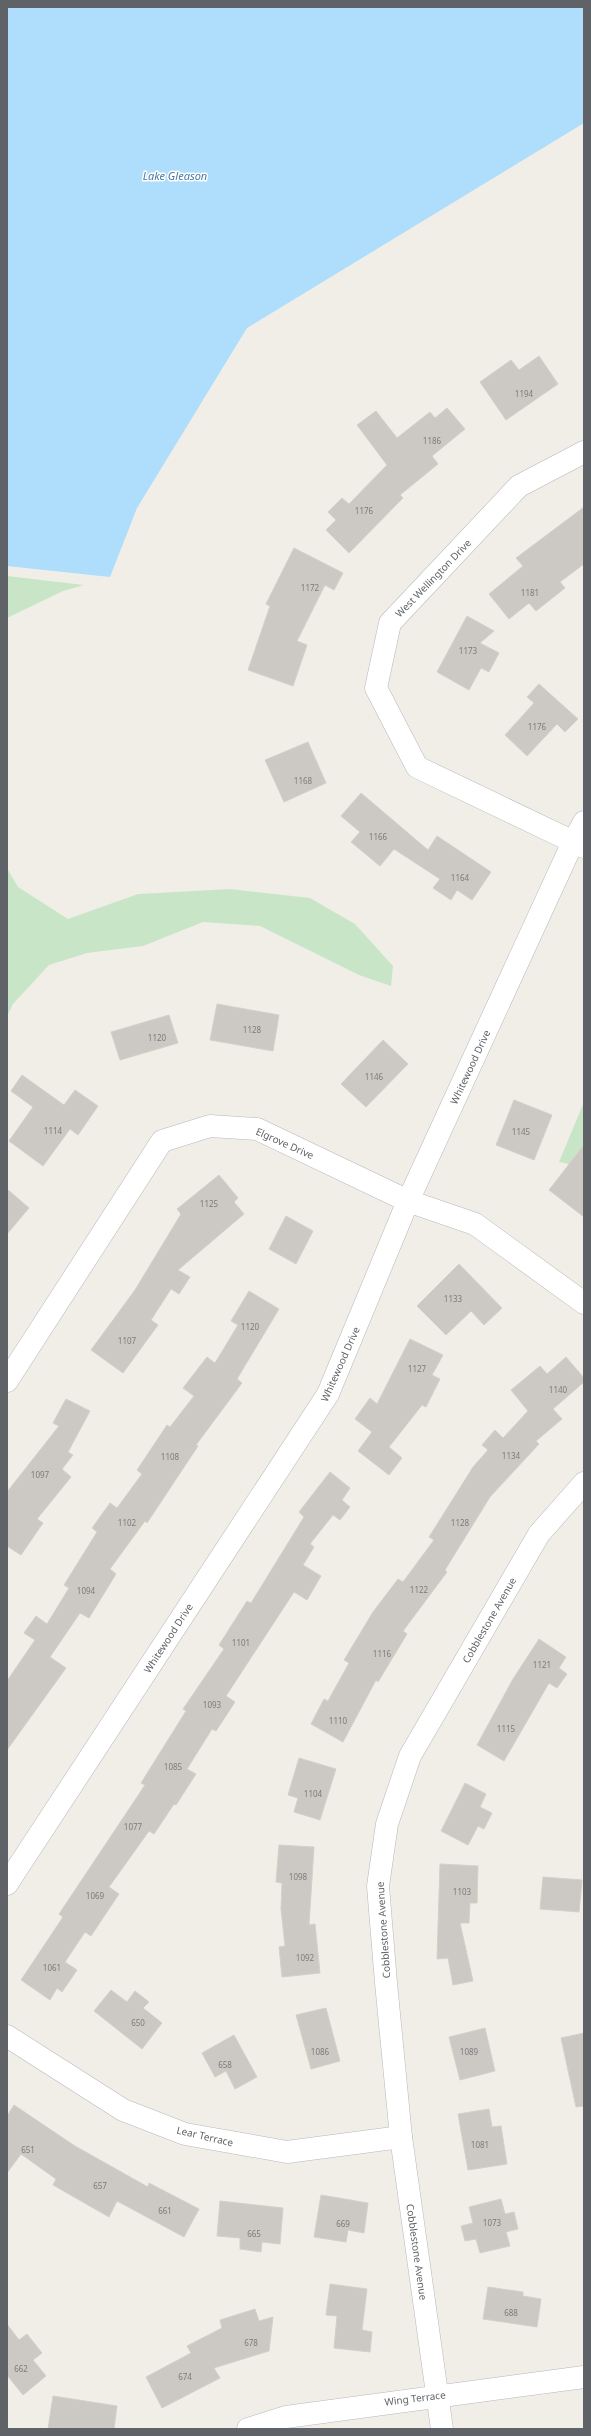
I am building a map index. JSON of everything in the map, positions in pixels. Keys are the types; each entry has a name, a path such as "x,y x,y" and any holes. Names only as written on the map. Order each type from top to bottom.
{"street":[{"name":"West Wellington Drive","path":"578,845 417,767 376,688 390,622 520,486 584,452"},
{"name":"Whitewood Drive","path":"7,1884 328,1394 408,1200 578,845 584,822"},
{"name":"Elgrove Drive","path":"7,1381 162,1141 210,1126 257,1128 408,1200 475,1224 584,1303"},
{"name":"Cobblestone Avenue","path":"442,2429 401,2137 378,1886 387,1824 410,1756 539,1534 584,1483"},
{"name":"Lear Terrace","path":"7,2036 123,2110 185,2134 287,2152 401,2137"},
{"name":"Wing Terrace","path":"248,2429 286,2417 438,2395 584,2377"}],"green space":[{"path":"7,576 84,585 63,591 7,618"},
{"path":"7,868 18,887 68,919 138,894 230,889 310,898 355,924 393,966 391,986 359,975 260,926 203,922 143,946 87,953 49,965 13,1004 7,1016"},
{"path":"584,1102 584,1167 559,1162"}],"water":[{"name":"Lake Gleason","path":"7,7 584,7 584,123 247,328 137,508 110,577 7,566"}],"building":[{"path":"539,356 558,384 506,420 480,382 511,360 519,370"},
{"path":"447,408 465,429 432,456 438,464 400,495 403,498 349,553 326,530 336,520 328,512 342,498 349,504 387,465 357,425 376,411 397,438 430,412 435,418"},
{"path":"584,507 584,564 560,582 565,588 536,611 529,603 509,619 489,594 523,566 516,558"},
{"path":"294,548 343,573 334,590 325,585 297,641 307,645 293,686 248,670 270,606 266,604"},
{"path":"467,616 494,631 480,643 499,653 489,672 481,668 469,690 437,672"},
{"path":"539,684 578,719 565,732 557,724 527,756 505,735 534,703 527,697"},
{"path":"308,742 326,783 284,802 265,760"},
{"path":"361,793 428,850 437,836 491,872 472,900 457,890 451,900 433,888 440,879 394,849 380,866 351,842 360,832 341,816"},
{"path":"217,1004 279,1015 273,1051 210,1040"},
{"path":"169,1015 178,1043 120,1060 111,1032"},
{"path":"383,1040 408,1064 366,1107 341,1084"},
{"path":"22,1075 64,1105 75,1090 98,1106 78,1135 70,1129 43,1166 9,1141 33,1107 11,1091"},
{"path":"514,1100 552,1115 534,1160 496,1145"},
{"path":"584,1145 584,1217 549,1190"},
{"path":"219,1175 238,1198 234,1202 244,1214 178,1270 190,1277 179,1294 171,1289 151,1320 158,1325 123,1373 91,1350 135,1290 181,1214 177,1209"},
{"path":"7,1189 29,1208 7,1234"},
{"path":"286,1216 313,1231 296,1264 269,1249"},
{"path":"459,1264 502,1308 484,1325 471,1311 446,1335 417,1306"},
{"path":"249,1291 279,1309 237,1379 242,1383 196,1445 198,1446 147,1523 145,1521 110,1569 116,1574 89,1618 80,1613 50,1657 66,1668 7,1750 7,1681 35,1640 24,1633 36,1616 47,1624 69,1588 64,1585 97,1532 92,1528 110,1503 117,1508 142,1474 137,1470 167,1425 170,1427 194,1396 183,1388 207,1357 215,1363 238,1325 231,1321"},
{"path":"410,1339 443,1355 432,1375 440,1379 426,1407 422,1405 389,1447 402,1458 389,1475 358,1451 372,1432 355,1419 370,1398 377,1404"},
{"path":"566,1357 584,1378 584,1382 553,1409 562,1419 536,1441 539,1444 490,1497 445,1570 447,1572 403,1631 407,1634 378,1682 376,1680 343,1742 311,1724 324,1699 328,1701 349,1663 344,1660 373,1612 398,1579 403,1582 434,1540 429,1537 473,1467 488,1450 482,1445 495,1430 503,1438 528,1411 511,1390 540,1366 547,1374"},
{"path":"66,1399 90,1411 68,1452 73,1455 62,1469 71,1477 37,1519 43,1523 21,1555 7,1546 7,1492 59,1426 53,1423"},
{"path":"330,1472 350,1488 342,1500 350,1507 340,1520 333,1515 310,1544 314,1547 303,1565 321,1576 307,1600 294,1592 226,1696 235,1702 216,1731 212,1729 187,1769 196,1774 176,1805 174,1804 154,1834 149,1831 109,1887 119,1894 91,1936 85,1932 65,1962 77,1970 62,1992 57,1988 50,2000 21,1980 63,1917 59,1914 145,1785 141,1783 186,1711 183,1709 224,1649 219,1645 247,1601 251,1603 304,1517 299,1512"},
{"path":"539,1639 566,1657 559,1668 567,1674 557,1688 549,1683 504,1761 477,1745 513,1679"},
{"path":"299,1758 336,1769 320,1820 294,1812 298,1798 288,1795"},
{"path":"465,1783 486,1794 480,1807 492,1813 484,1829 478,1826 468,1845 441,1831"},
{"path":"279,1845 314,1847 309,1925 315,1924 320,1973 282,1977 279,1947 285,1946 281,1909 282,1883 276,1882"},
{"path":"440,1864 478,1866 477,1903 470,1903 469,1923 460,1923 473,1981 453,1985 448,1958 437,1959"},
{"path":"543,1877 582,1880 579,1912 540,1909"},
{"path":"111,1990 127,2002 135,1991 149,2002 143,2008 162,2023 142,2049 94,2011"},
{"path":"326,2008 340,2061 311,2069 296,2015"},
{"path":"485,2028 495,2071 460,2080 449,2037"},
{"path":"584,2033 584,2106 576,2107 561,2038"},
{"path":"234,2035 257,2077 235,2089 226,2071 215,2077 202,2053"},
{"path":"14,2105 75,2146 148,2187 149,2183 199,2209 184,2237 117,2201 109,2217 53,2185 56,2179 21,2154 7,2173 7,2116"},
{"path":"489,2109 492,2127 501,2126 507,2164 468,2170 458,2114"},
{"path":"321,2195 368,2203 364,2233 348,2230 346,2242 314,2237"},
{"path":"501,2199 505,2214 514,2212 518,2229 506,2232 510,2246 480,2253 476,2239 465,2241 461,2226 473,2223 469,2207"},
{"path":"220,2201 283,2208 280,2244 262,2242 261,2252 240,2249 240,2238 217,2236"},
{"path":"330,2284 367,2289 362,2330 372,2332 370,2352 334,2348 337,2316 326,2315"},
{"path":"488,2287 523,2292 523,2296 541,2299 537,2327 483,2319"},
{"path":"255,2309 259,2321 273,2317 269,2351 214,2368 220,2378 162,2408 146,2377 191,2353 187,2346 222,2328 220,2320"},
{"path":"7,2324 19,2340 27,2334 42,2353 33,2360 46,2376 23,2395 7,2375"},
{"path":"53,2396 117,2406 114,2429 48,2429"}]}
